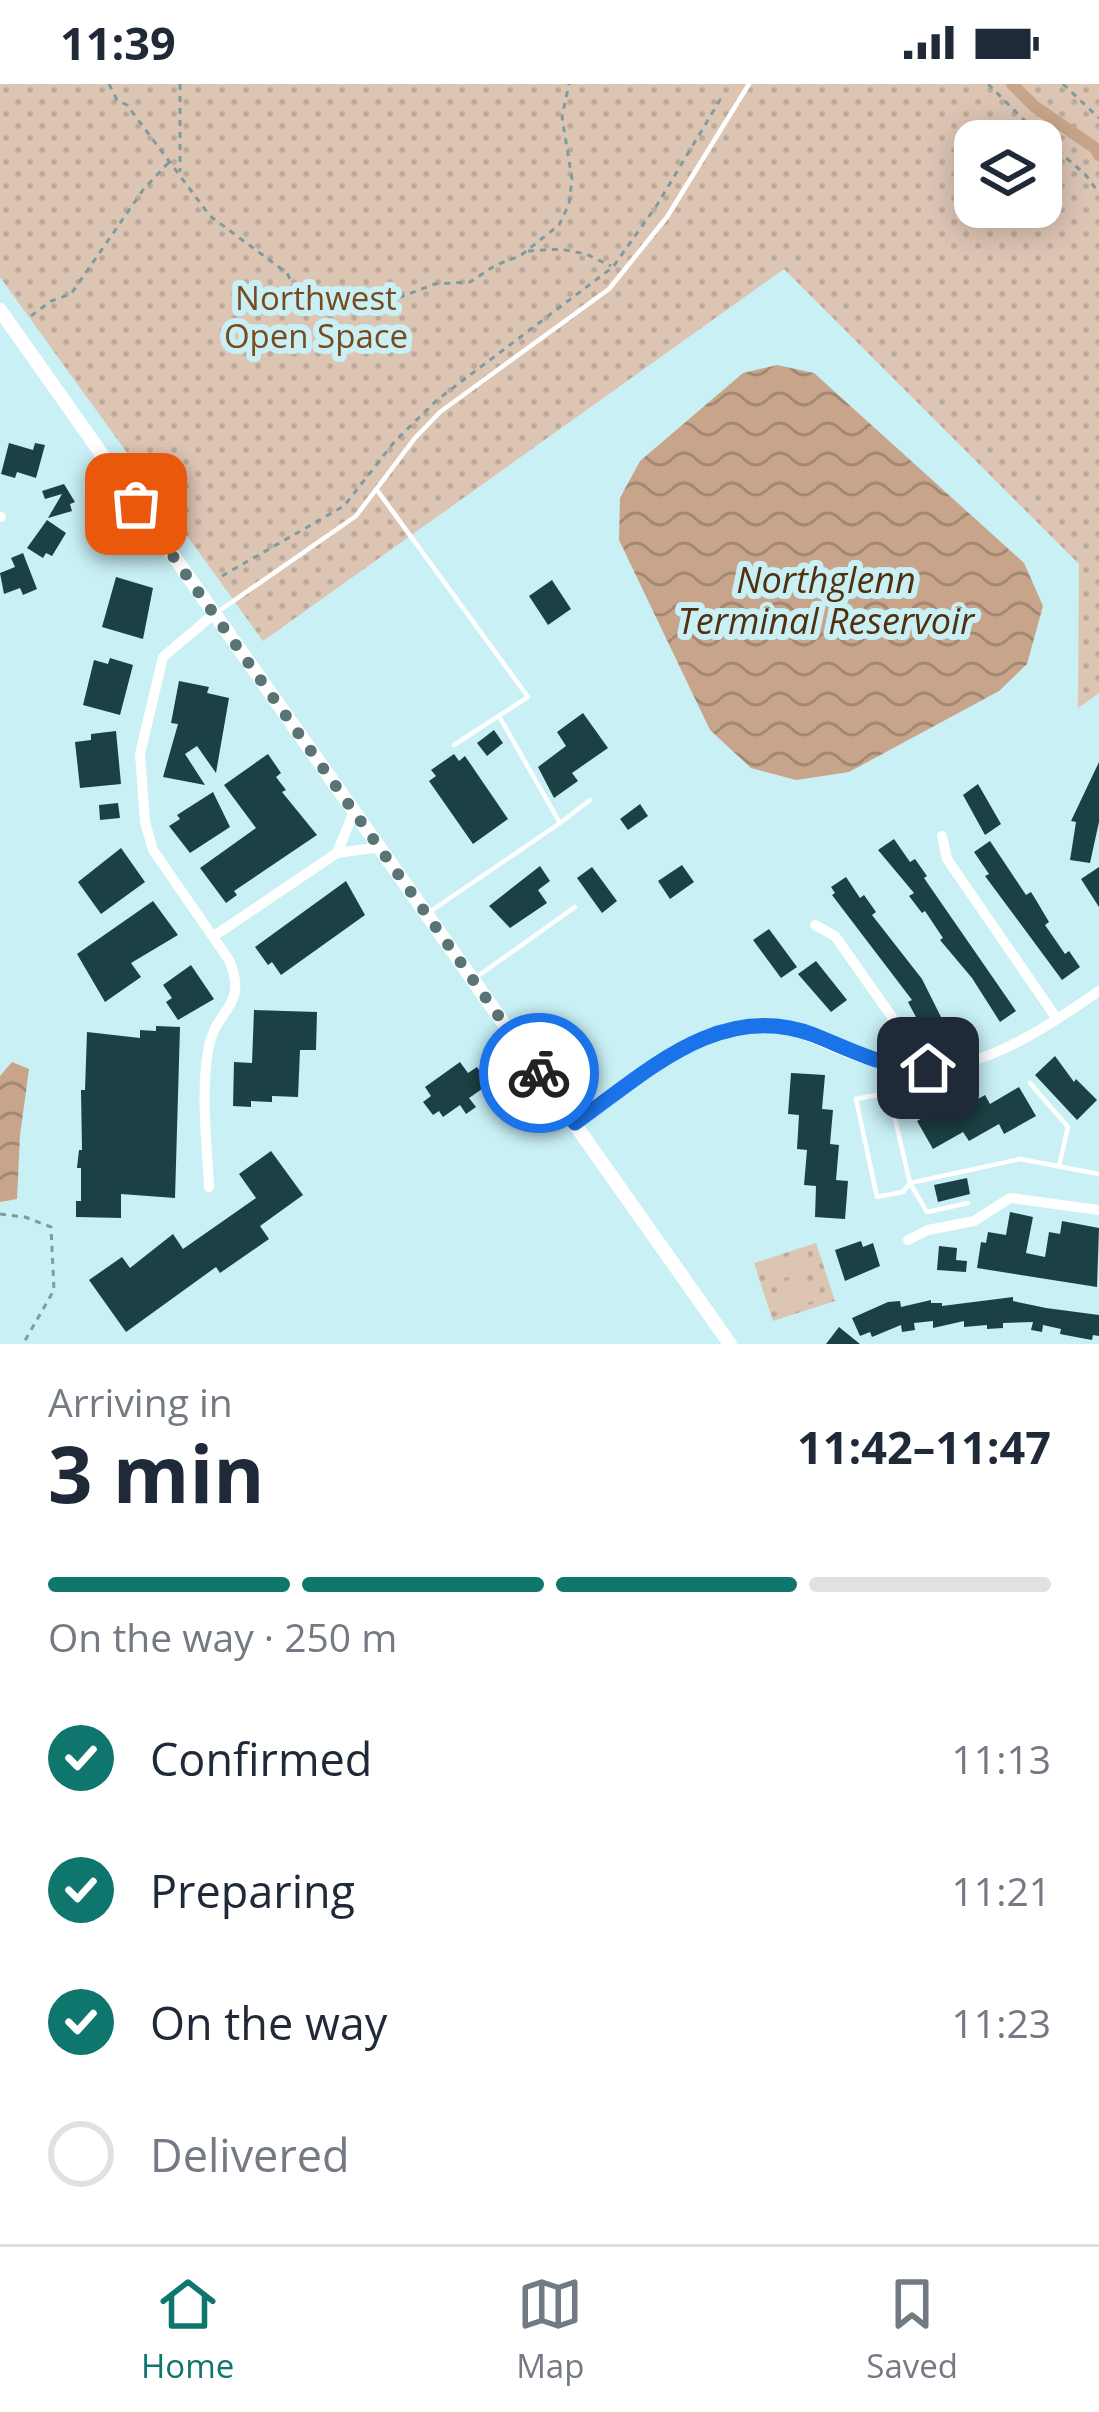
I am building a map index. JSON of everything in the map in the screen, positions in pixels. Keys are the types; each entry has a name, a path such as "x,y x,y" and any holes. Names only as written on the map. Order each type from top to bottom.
{"main road":[{"path":"0,310 6,329 214,614 730,1344"}],"street":[{"path":"208,1187 209,1045 232,1006 236,985 233,968 214,937 153,850 145,823 140,754 164,657 214,614"},
{"path":"337,854 354,811"},
{"path":"942,836 947,859 1058,1019"},
{"path":"214,937 337,854 380,847"},
{"path":"815,925 835,936 892,1017 896,1029 887,1065"},
{"path":"575,1123 678,1050 715,1031 766,1026 796,1030 887,1065 970,1064 1006,1051 1099,991"},
{"path":"908,1240 928,1230 974,1221 1010,1198 1099,1210"}],"lane":[{"path":"214,614 356,516 440,412 609,289 667,217 749,84"},
{"path":"377,490 529,698 454,745"},
{"path":"499,716 560,823"},
{"path":"427,914 590,800"},
{"path":"473,979 575,908"},
{"path":"887,1065 910,1183 927,1212 968,1203"},
{"path":"1030,1083 1068,1127 1059,1166"},
{"path":"892,1091 856,1099 878,1197 903,1192 910,1183 1020,1159 1099,1174"}],"path":[{"path":"109,84 210,216 287,273 300,301 366,310 435,284 470,283 559,225 569,204 572,179 562,117 569,84"},
{"path":"179,84 180,173"},
{"path":"988,84 1085,174 1099,193"},
{"path":"1063,84 1099,118"},
{"path":"222,576 344,506 395,441 437,400 613,267 720,100 733,110"},
{"path":"31,316 71,294 143,190 170,161"},
{"path":"526,250 586,254 613,267"},
{"path":"0,1214 51,1227 54,1290 23,1344"}],"green space":[{"name":"Northwest Open Space","path":"0,84 1099,84 1099,693 1078,708 1079,564 784,269 263,641 0,277"},
{"path":"816,1243 835,1301 773,1321 754,1263"},
{"path":"807,1251 813,1269 772,1282 766,1264"},
{"path":"816,1280 822,1298 782,1311 776,1293"}],"water":[{"name":"Northglenn Terminal Reservoir","path":"777,365 814,373 1024,563 1043,606 1027,664 999,691 849,772 796,780 751,768 710,730 619,540 620,498 640,461 743,373"},
{"path":"12,1062 29,1069 17,1199 0,1202 0,1076"}],"building":[{"path":"9,443 33,450 35,443 45,445 36,478 17,472 15,478 1,474"},
{"path":"64,484 75,502 70,504 72,511 48,518 62,494 45,499 42,491"},
{"path":"47,520 66,533 52,556 46,553 43,558 27,548"},
{"path":"23,553 37,589 23,595 20,588 4,594 0,573 15,567 11,558"},
{"path":"116,577 153,588 143,639 102,627"},
{"path":"552,580 571,609 548,625 529,596"},
{"path":"110,658 133,665 120,715 83,705 94,660 108,664"},
{"path":"179,681 209,687 207,693 229,698 216,773 197,746 185,754 205,785 163,777 178,724 171,723"},
{"path":"583,713 608,748 572,773 578,781 554,798 538,767 566,746 557,732"},
{"path":"494,730 503,743 487,756 477,743"},
{"path":"116,731 121,784 80,788 75,742"},
{"path":"268,754 281,773 276,777 286,790 282,792 317,835 234,891 237,895 226,903 200,868 256,828 224,785"},
{"path":"454,754 459,761 465,756 508,819 473,844 429,781 436,776 431,770"},
{"path":"1099,762 1099,822 1090,863 1070,860 1076,822 1071,821"},
{"path":"978,784 1001,824 985,835 963,795"},
{"path":"213,792 230,827 190,853 169,826 180,819 177,815"},
{"path":"118,803 120,818 100,820 99,805"},
{"path":"640,804 648,816 628,830 620,819"},
{"path":"894,839 910,862 915,859 1016,1011 1000,1022 940,940 925,911 909,896 914,893 878,850"},
{"path":"990,841 1026,895 1031,892 1065,954 1069,951 1080,967 1062,980 985,876 989,874 974,852"},
{"path":"121,848 145,882 101,914 78,882"},
{"path":"682,865 694,882 670,899 658,881"},
{"path":"540,866 550,881 538,890 547,903 510,928 489,906"},
{"path":"592,867 617,901 602,913 577,878"},
{"path":"1099,867 1099,907 1081,879"},
{"path":"846,877 860,898 864,895 876,912 872,915 922,979 947,1040 927,1045 921,1017 917,1019 908,1002 912,1000 832,895 831,887"},
{"path":"346,881 365,915 281,975 272,962 268,965 255,947"},
{"path":"153,901 178,935 131,963 141,977 105,1002 77,954"},
{"path":"769,929 797,967 781,978 753,940"},
{"path":"816,961 847,1000 831,1012 798,974"},
{"path":"191,965 214,999 178,1020 166,1002 172,998 163,985"},
{"path":"254,1010 317,1012 316,1050 300,1050 298,1097 272,1096 272,1102 233,1106 234,1062 252,1063"},
{"path":"156,1026 180,1027 175,1198 121,1194 121,1218 76,1217 76,1201 81,1201 81,1168 77,1168 82,1150 87,1032 140,1038 140,1030 156,1031"},
{"path":"1055,1056 1074,1082 1076,1079 1097,1100 1077,1120 1035,1075"},
{"path":"460,1062 468,1073 477,1067 489,1084 469,1098 476,1107 466,1114 460,1105 443,1117 439,1111 433,1115 423,1102 431,1096 425,1087"},
{"path":"791,1073 825,1075 822,1109 833,1110 830,1144 839,1145 836,1180 848,1181 845,1219 815,1217 816,1186 804,1185 807,1150 797,1149 799,1115 788,1114"},
{"path":"1019,1087 1036,1116 1004,1134 999,1124 969,1141 963,1132 933,1149 917,1121 950,1102 956,1112 985,1095 990,1104"},
{"path":"271,1151 303,1195 260,1226 269,1239 220,1273 216,1267 126,1332 89,1280 122,1257 130,1268 173,1234 183,1249 256,1198 239,1174"},
{"path":"967,1178 970,1194 938,1202 934,1185"},
{"path":"1010,1212 1033,1217 1026,1253 1045,1257 1049,1232 1060,1234 1062,1221 1099,1228 1097,1287 977,1268 981,1242 986,1243 988,1232 1006,1235"},
{"path":"861,1241 863,1247 873,1243 880,1266 845,1281 835,1250"},
{"path":"939,1246 957,1248 956,1260 967,1261 966,1272 937,1270"},
{"path":"1013,1297 1013,1301 1046,1308 1099,1315 1099,1336 1093,1335 1092,1340 1060,1334 1061,1329 1043,1325 1042,1332 1031,1330 1033,1322 987,1329 987,1325 964,1327 964,1321 933,1328 933,1321 914,1323 915,1330 902,1332 901,1325 872,1337 870,1332 860,1336 852,1318 888,1302 900,1301 901,1307 931,1300 942,1306"},
{"path":"839,1327 860,1344 826,1344"}],"waterway":[{"path":"1012,84 1099,155"}],"way so far":[{"path":"136,504 539,1073"}],"route":[{"path":"539,1073 575,1123 678,1050 715,1031 766,1026 796,1030 868,1060 928,1068"}]}
